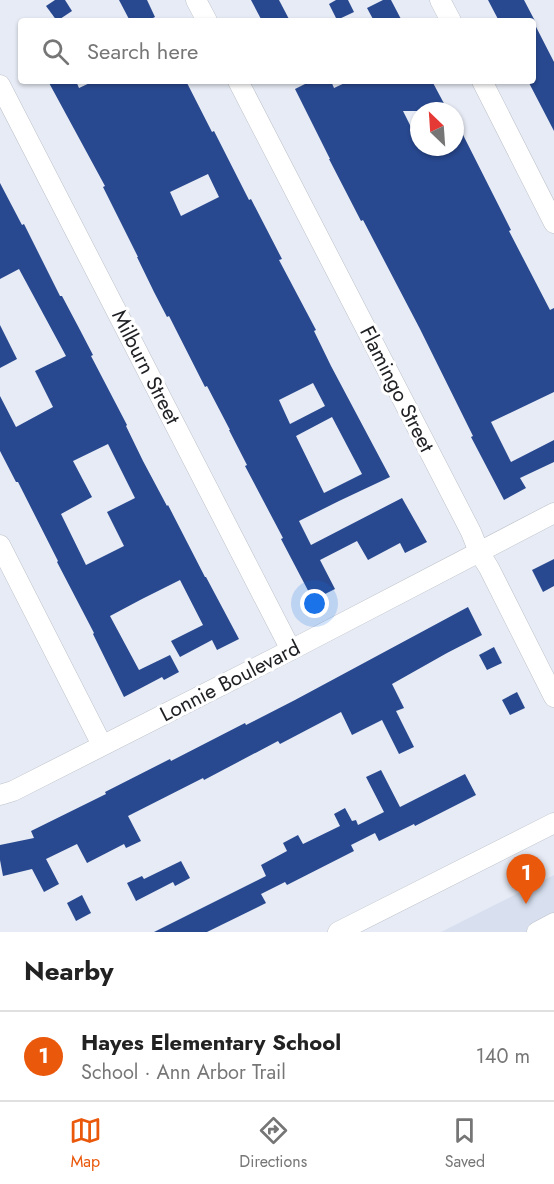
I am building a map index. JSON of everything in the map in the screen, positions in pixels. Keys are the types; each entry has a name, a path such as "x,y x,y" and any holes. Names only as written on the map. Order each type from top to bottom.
{"street":[{"path":"196,0 205,18"},
{"path":"440,0 449,18"},
{"name":"Flamingo Street","path":"240,84 554,697"},
{"path":"484,84 554,223"},
{"name":"Milburn Street","path":"0,85 291,650"},
{"name":"Lonnie Boulevard","path":"0,795 13,791 291,650 554,513"},
{"path":"0,545 102,745"},
{"path":"338,932 554,823"},
{"path":"537,932 554,923"}],"shaded area":[{"path":"554,875 554,932 441,932"}],"building":[{"path":"55,0 65,0 72,11 62,18 55,18 46,6"},
{"path":"119,0 147,0 155,17 153,18 128,18"},
{"path":"251,0 279,0 288,18 260,18"},
{"path":"336,0 348,0 354,12 336,18 329,4"},
{"path":"383,0 391,0 400,18 372,18 367,8"},
{"path":"488,0 524,0 533,18 497,18"},
{"path":"536,27 554,62 554,131 530,84 536,84"},
{"path":"50,84 77,84 79,88 88,84 188,84 282,259 279,260 316,330 314,331 331,366 390,477 299,521 311,545 402,498 427,542 405,553 400,543 368,560 357,541 320,560 335,589 313,600 245,466 247,465 230,430 169,316 167,317 103,187 105,186","holes":["208,174 219,197 181,216 170,192","313,383 325,406 290,424 279,400","332,417 362,474 324,493 296,436"]},
{"path":"305,84 332,84 334,88 343,84 434,84 443,102 410,102 410,111 403,111 410,125 410,156 464,156 464,137 550,310 554,308 554,392 491,422 511,462 554,440 554,462 520,478 526,488 504,500 471,437 473,436 420,329 295,89"},
{"path":"0,183 80,330 143,461 239,639 217,650 212,640 180,657 171,641 203,625 180,580 142,599 110,616 139,670 170,655 179,672 164,680 162,677 124,697 58,561 0,451 0,396 16,427 53,407 35,371 66,356 19,269 0,279","holes":["108,444 135,498 107,512 124,546 86,565 61,514 92,497 73,461"]},
{"path":"0,325 17,359 0,368"},
{"path":"554,559 554,586 543,592 532,570"},
{"path":"468,607 482,635 392,684 404,708 396,711 414,747 399,754 382,720 352,735 341,712 280,744 278,741 128,816 141,841 126,848 124,844 87,863 77,844 46,859 59,884 44,892 32,869 3,876 0,845 34,838 31,831 170,759 171,761 295,700"},
{"path":"494,647 502,663 487,670 479,655"},
{"path":"517,692 525,708 510,715 502,700"},
{"path":"381,770 400,807 465,774 476,795 415,826 414,824 379,841 375,833 351,845 354,851 287,885 285,882 261,894 266,903 207,932 154,932 266,876 261,865 287,851 283,843 298,835 303,844 340,826 334,814 345,808 352,821 356,820 358,825 384,812 366,777"},
{"path":"181,861 190,878 175,886 173,882 136,901 127,883 142,876 144,879"},
{"path":"82,895 91,913 76,921 67,903"}],"place":[{"name":"Hayes Elementary School","path":"526,904"}]}
